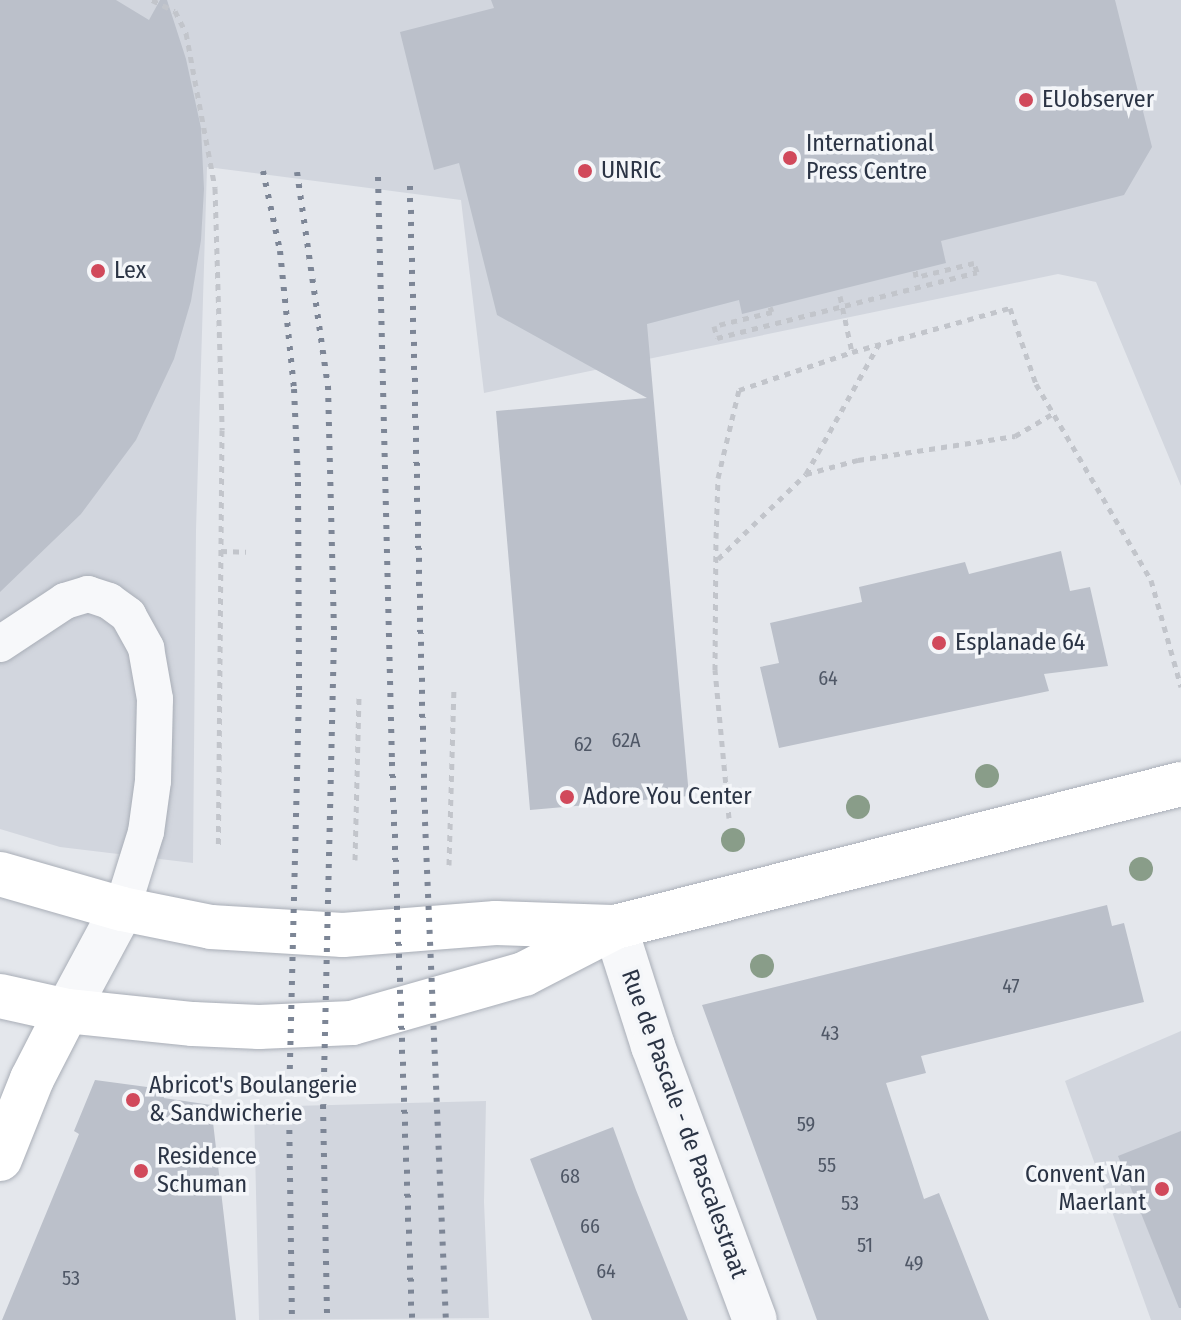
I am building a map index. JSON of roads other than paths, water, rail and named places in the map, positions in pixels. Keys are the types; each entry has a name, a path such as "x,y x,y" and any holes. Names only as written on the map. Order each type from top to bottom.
{"street":[{"path":"0,996 67,1011 206,1025 352,1023 524,974 615,927 1181,784"},
{"path":"0,874 122,909 211,927 343,935 496,923 615,927"},
{"path":"0,1159 32,1079 122,909"},
{"name":"Rue de Pascale - de Pascalestraat","path":"615,927 653,1046 755,1320"}],"lane":[{"path":"0,644 65,601 88,594 109,601 128,615 146,648 155,699 153,781 146,832 122,909"}],"railway":[{"path":"263,171 280,251 294,389 298,482 299,693 289,1106 292,1320"},
{"path":"297,172 328,386 334,636 323,1105 327,1320"},
{"path":"378,177 392,762 412,1320"},
{"path":"410,186 425,822 446,1320"}],"place":[{"name":"EUobserver","path":"1026,100"},
{"name":"International Press Centre","path":"790,158"},
{"name":"UNRIC","path":"585,171"},
{"name":"Lex","path":"98,271"},
{"name":"Esplanade 64","path":"939,643"},
{"name":"Adore You Center","path":"567,797"},
{"name":"Abricot's Boulangerie & Sandwicherie","path":"133,1100"},
{"name":"Residence Schuman","path":"141,1171"},
{"name":"Convent Van Maerlant","path":"1162,1189"}]}
